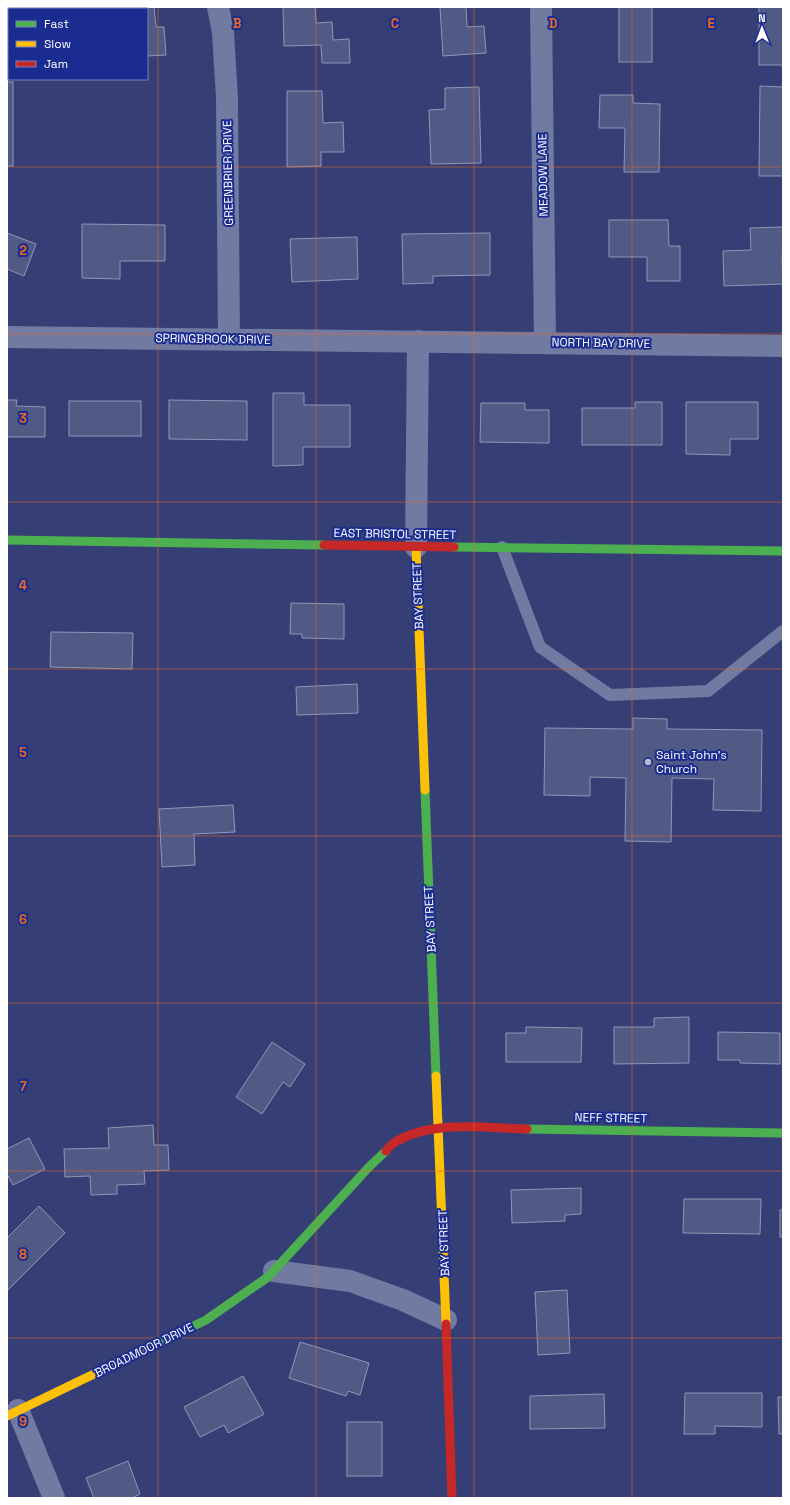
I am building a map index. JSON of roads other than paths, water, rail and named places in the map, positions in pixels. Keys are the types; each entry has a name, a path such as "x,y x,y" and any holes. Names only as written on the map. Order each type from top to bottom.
{"street":[{"name":"GREENBRIER DRIVE","path":"218,7 223,32 227,98 230,339"},
{"name":"MEADOW LANE","path":"541,7 545,342"},
{"name":"SPRINGBROOK DRIVE","path":"7,337 418,341"},
{"name":"NORTH BAY DRIVE","path":"418,341 783,346"},
{"name":"BAY STREET","path":"418,341 416,547 426,840 440,1127 452,1498"},
{"name":"EAST BRISTOL STREET","path":"7,540 416,547 783,551"},
{"name":"NEFF STREET","path":"440,1127 783,1133"},
{"name":"BROADMOOR DRIVE","path":"13,1413 206,1320 268,1277 324,1218 369,1167 396,1141 423,1130 440,1127"},
{"path":"274,1271 350,1281 403,1300 446,1320"},
{"path":"13,1413 54,1498"}],"lane":[{"path":"502,547 540,647 610,695 708,691 783,631"}],"place":[{"name":"Saint John's Church","path":"648,762"}]}
